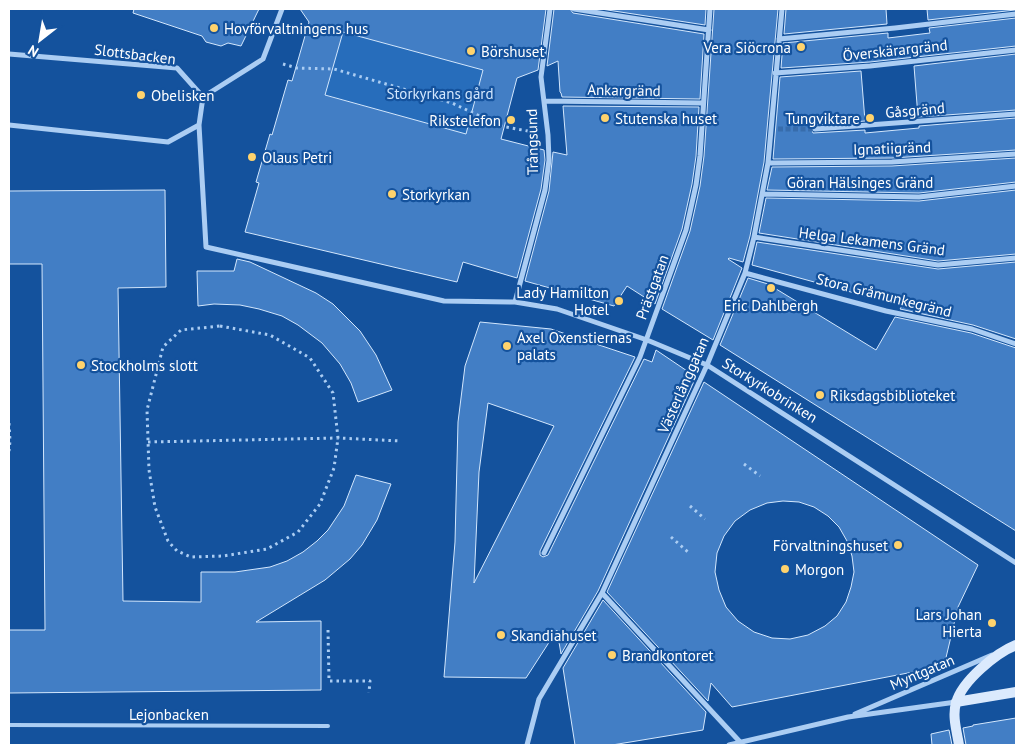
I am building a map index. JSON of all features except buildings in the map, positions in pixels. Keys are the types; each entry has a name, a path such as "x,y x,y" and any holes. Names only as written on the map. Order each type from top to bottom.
{"street":[{"path":"9,125 168,142 199,124 203,97 263,59 282,9"},
{"name":"Trångsund","path":"515,302 545,190 548,135 541,77 550,9"},
{"path":"574,9 709,30"},
{"name":"Prästgatan","path":"544,553 647,340 686,230 700,156 710,9"},
{"name":"Västerlånggatan","path":"527,745 539,699 602,594 707,365 745,273 763,194 775,129 775,73 782,9"},
{"path":"779,39 1016,14"},
{"name":"Överskärargränd","path":"775,73 870,66 1016,50"},
{"name":"Slottsbacken","path":"9,54 177,68 203,97"},
{"name":"Ankargränd","path":"544,101 703,103"},
{"name":"Gåsgränd","path":"815,129 1016,114"},
{"name":"Storkyrkobrinken","path":"199,124 206,247 444,301 515,302 557,309 647,340 707,365 1016,563"},
{"name":"Ignatiigränd","path":"768,163 892,162 1016,154"},
{"name":"Göran Hälsinges Gränd","path":"763,194 919,197 1016,186"},
{"name":"Helga Lekamens Gränd","path":"754,237 938,265 1016,258"},
{"name":"Stora Gråmunkegränd","path":"745,273 886,311 972,330 1016,344"},
{"path":"602,594 741,743"},
{"path":"958,745 955,713 956,702 966,684 988,662 1005,649 1016,645"},
{"name":"Myntgatan","path":"848,717 1005,649"},
{"path":"956,702 1016,692"},
{"name":"Myntgatan","path":"729,745 848,717 956,702"}],"lane":[{"name":"Lejonbacken","path":"9,725 328,726"}],"path":[{"path":"283,64 297,68 334,70 452,103 501,126 548,135"},
{"path":"220,326 270,335 310,358 333,393 338,438 334,468 320,504 298,532 267,548 224,556 191,557 177,552 168,541 155,507 149,470 147,410 163,347 181,330 220,326"},
{"path":"9,423 9,450"},
{"path":"148,442 338,438 401,442"},
{"path":"744,464 760,476"},
{"path":"690,506 705,519"},
{"path":"672,537 688,552"},
{"path":"328,630 329,681 370,681 370,693"}],"green space":[{"name":"Storkyrkans gård","path":"343,32 483,70 473,105 505,113 497,143 298,87 294,81 300,53 334,63"}],"tunnel":[{"path":"778,129 815,129"}],"place":[{"name":"Hovförvaltningens hus","path":"214,28"},
{"name":"Vera Siöcrona","path":"801,47"},
{"name":"Börshuset","path":"471,51"},
{"name":"Obelisken","path":"141,95"},
{"name":"Stutenska huset","path":"605,118"},
{"name":"Tungviktare","path":"870,118"},
{"name":"Rikstelefon","path":"511,120"},
{"name":"Olaus Petri","path":"252,157"},
{"name":"Storkyrkan","path":"392,194"},
{"name":"Eric Dahlbergh","path":"771,288"},
{"name":"Lady Hamilton Hotel","path":"619,301"},
{"name":"Axel Oxenstiernas palats","path":"507,346"},
{"name":"Stockholms slott","path":"81,365"},
{"name":"Riksdagsbiblioteket","path":"820,395"},
{"name":"Förvaltningshuset","path":"898,545"},
{"name":"Morgon","path":"785,569"},
{"name":"Lars Johan Hierta","path":"992,623"},
{"name":"Skandiahuset","path":"501,635"},
{"name":"Brandkontoret","path":"612,655"}]}
